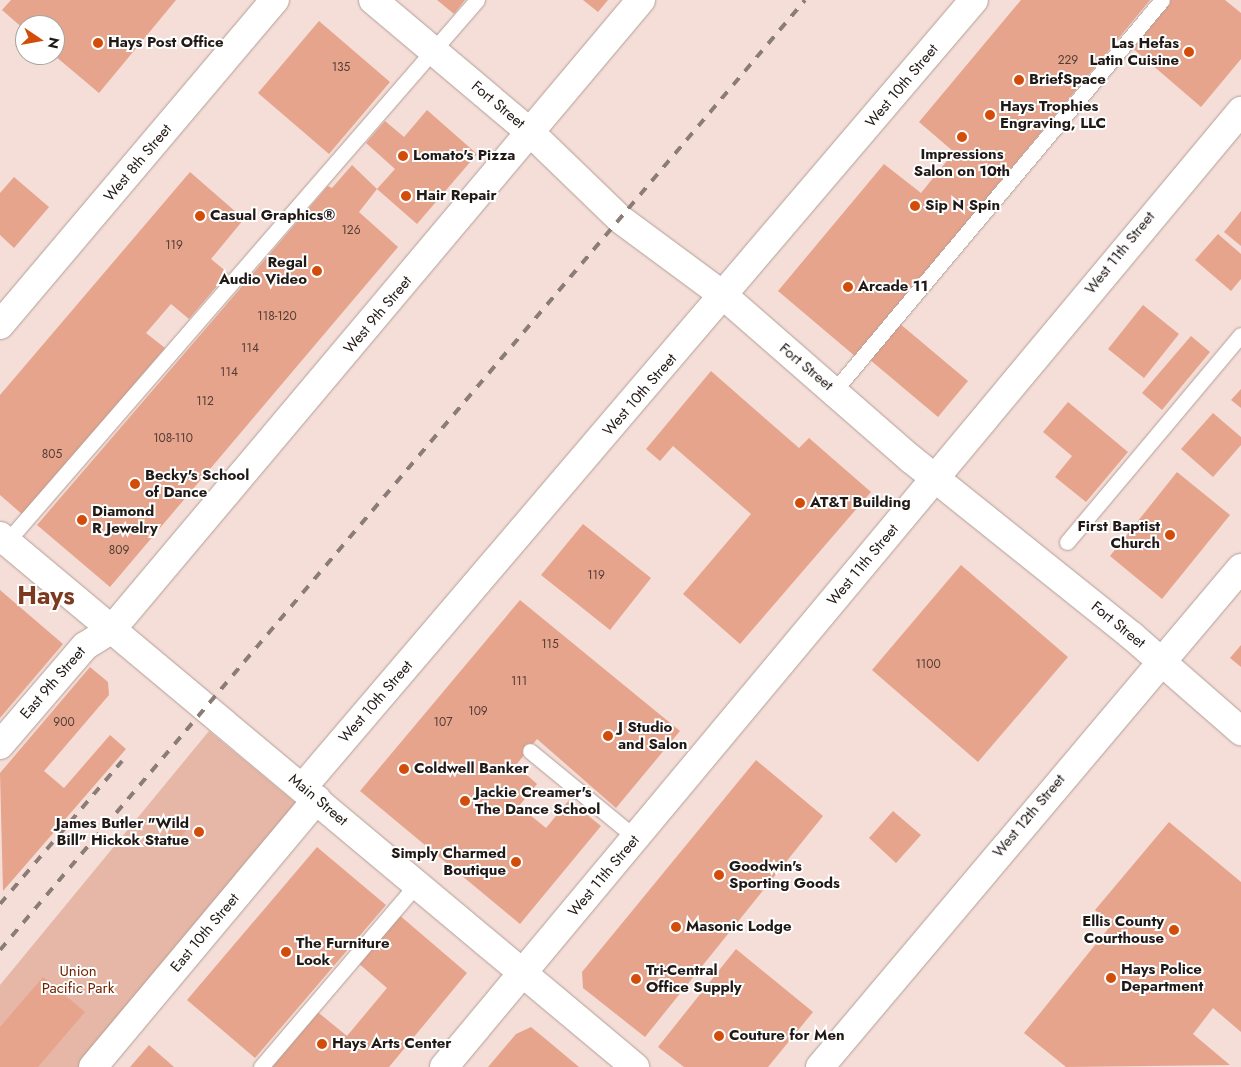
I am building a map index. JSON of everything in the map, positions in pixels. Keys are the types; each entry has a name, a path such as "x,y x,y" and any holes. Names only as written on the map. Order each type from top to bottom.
{"street":[{"name":"West 8th Street","path":"0,325 275,0"},
{"name":"Fort Street","path":"373,0 532,134 620,219 724,296 935,479 1162,662 1241,731"},
{"name":"West 9th Street","path":"112,629 532,134 641,0"},
{"name":"West 10th Street","path":"310,793 724,296 974,0"},
{"name":"West 11th Street","path":"444,1067 1241,111"},
{"name":"Main Street","path":"2,542 112,629 310,793 634,1067"},
{"name":"West 12th Street","path":"820,1067 1241,568"},
{"name":"East 9th Street","path":"0,744 84,646 112,629"},
{"name":"East 10th Street","path":"99,1065 310,793"}],"lane":[{"path":"2,542 236,283 476,0"},
{"path":"834,392 1162,0"},
{"path":"1067,542 1241,335"},
{"path":"530,751 636,838"},
{"path":"261,1067 417,884"}],"green space":[{"name":"Union Pacific Park","path":"209,731 297,804 80,1067 0,1067 0,985"}],"building":[{"name":"Hays Post Office","path":"11,0 176,0 99,93 65,64 65,15 15,15 15,21 2,10"},
{"path":"437,0 465,0 454,14"},
{"path":"583,0 608,0 598,12"},
{"path":"1021,0 1150,0 856,357 778,291 884,164 921,193 954,152 919,122"},
{"name":"Las Hefas Latin Cuisine","path":"1167,0 1225,0 1241,13 1241,59 1201,107 1129,45"},
{"path":"319,21 390,82 329,154 258,93"},
{"path":"427,110 477,154 417,224 377,189 395,169 366,143 385,121 404,137"},
{"path":"352,165 377,189 359,212 398,247 110,587 37,525 328,186 332,188"},
{"path":"190,172 244,219 211,259 228,273 189,319 171,304 146,333 165,348 23,515 0,495 0,395"},
{"path":"14,177 49,207 14,248 0,235 0,193"},
{"path":"1241,211 1241,246 1224,232"},
{"path":"1218,234 1241,254 1241,279 1231,291 1195,260"},
{"path":"1143,305 1179,334 1144,378 1108,349"},
{"path":"899,323 968,381 938,417 869,359"},
{"path":"1191,336 1210,352 1162,410 1142,393"},
{"name":"AT&T Building","path":"711,371 799,448 809,438 871,492 740,644 683,594 751,514 673,446 660,461 646,449"},
{"path":"1241,389 1241,408 1231,400"},
{"path":"1068,402 1128,452 1086,502 1055,477 1072,456 1043,432"},
{"path":"1213,413 1241,437 1241,445 1213,477 1181,449"},
{"name":"First Baptist Church","path":"1177,472 1230,515 1162,599 1110,556"},
{"path":"583,524 651,578 610,630 541,575"},
{"path":"961,565 1068,657 978,762 872,670"},
{"path":"0,590 63,644 0,718"},
{"path":"520,600 680,731 616,808 537,739 516,765 537,784 519,806 546,828 569,800 601,826 520,924 360,791"},
{"path":"1241,645 1241,667 1230,658"},
{"path":"90,667 108,682 109,695 44,771 64,788 110,735 126,749 3,891 0,773"},
{"path":"756,760 823,816 645,1037 583,988 582,972"},
{"path":"893,811 921,835 896,863 869,838"},
{"path":"177,815 190,826 177,841 164,829"},
{"path":"1169,822 1241,882 1241,1032 1213,1008 1193,1034 1230,1065 1066,1067 1024,1033 1112,924 1095,910"},
{"name":"The Furniture Look","path":"317,847 386,905 255,1058 187,1000"},
{"path":"398,914 467,973 389,1067 267,1067 314,1009 347,1036 387,988 357,962"},
{"path":"736,949 813,1012 768,1067 684,1067 658,1047"},
{"path":"43,977 85,1012 38,1067 0,1067 0,1027"},
{"path":"531,1027 579,1067 488,1067 516,1034"},
{"path":"149,1045 174,1067 130,1067"}],"railway":[{"path":"0,950 805,0"},
{"path":"0,904 122,761"}],"place":[{"name":"Hays Post Office","path":"98,43"},
{"name":"Las Hefas Latin Cuisine","path":"1189,52"},
{"name":"BriefSpace","path":"1019,80"},
{"name":"Hays Trophies Engraving, LLC","path":"990,115"},
{"name":"Impressions Salon on 10th","path":"962,137"},
{"name":"Lomato's Pizza","path":"403,156"},
{"name":"Hair Repair","path":"406,196"},
{"name":"Sip N Spin","path":"915,206"},
{"name":"Casual Graphics®","path":"200,216"},
{"name":"Regal Audio Video","path":"317,271"},
{"name":"Arcade 11","path":"848,287"},
{"name":"Becky's School of Dance","path":"135,484"},
{"name":"AT&T Building","path":"800,503"},
{"name":"Diamond R Jewelry","path":"82,520"},
{"name":"First Baptist Church","path":"1170,535"},
{"name":"J Studio and Salon","path":"608,736"},
{"name":"Coldwell Banker","path":"404,769"},
{"name":"Jackie Creamer's The Dance School","path":"465,801"},
{"name":"James Butler \"Wild Bill\" Hickok Statue","path":"199,832"},
{"name":"Simply Charmed Boutique","path":"516,862"},
{"name":"Goodwin's Sporting Goods","path":"719,875"},
{"name":"Masonic Lodge","path":"676,927"},
{"name":"Ellis County Courthouse","path":"1174,930"},
{"name":"The Furniture Look","path":"286,952"},
{"name":"Hays Police Department","path":"1111,978"},
{"name":"Tri-Central Office Supply","path":"636,979"},
{"name":"Couture for Men","path":"719,1036"},
{"name":"Hays Arts Center","path":"322,1044"}],"district":[{"name":"Hays","path":"46,595"}]}
